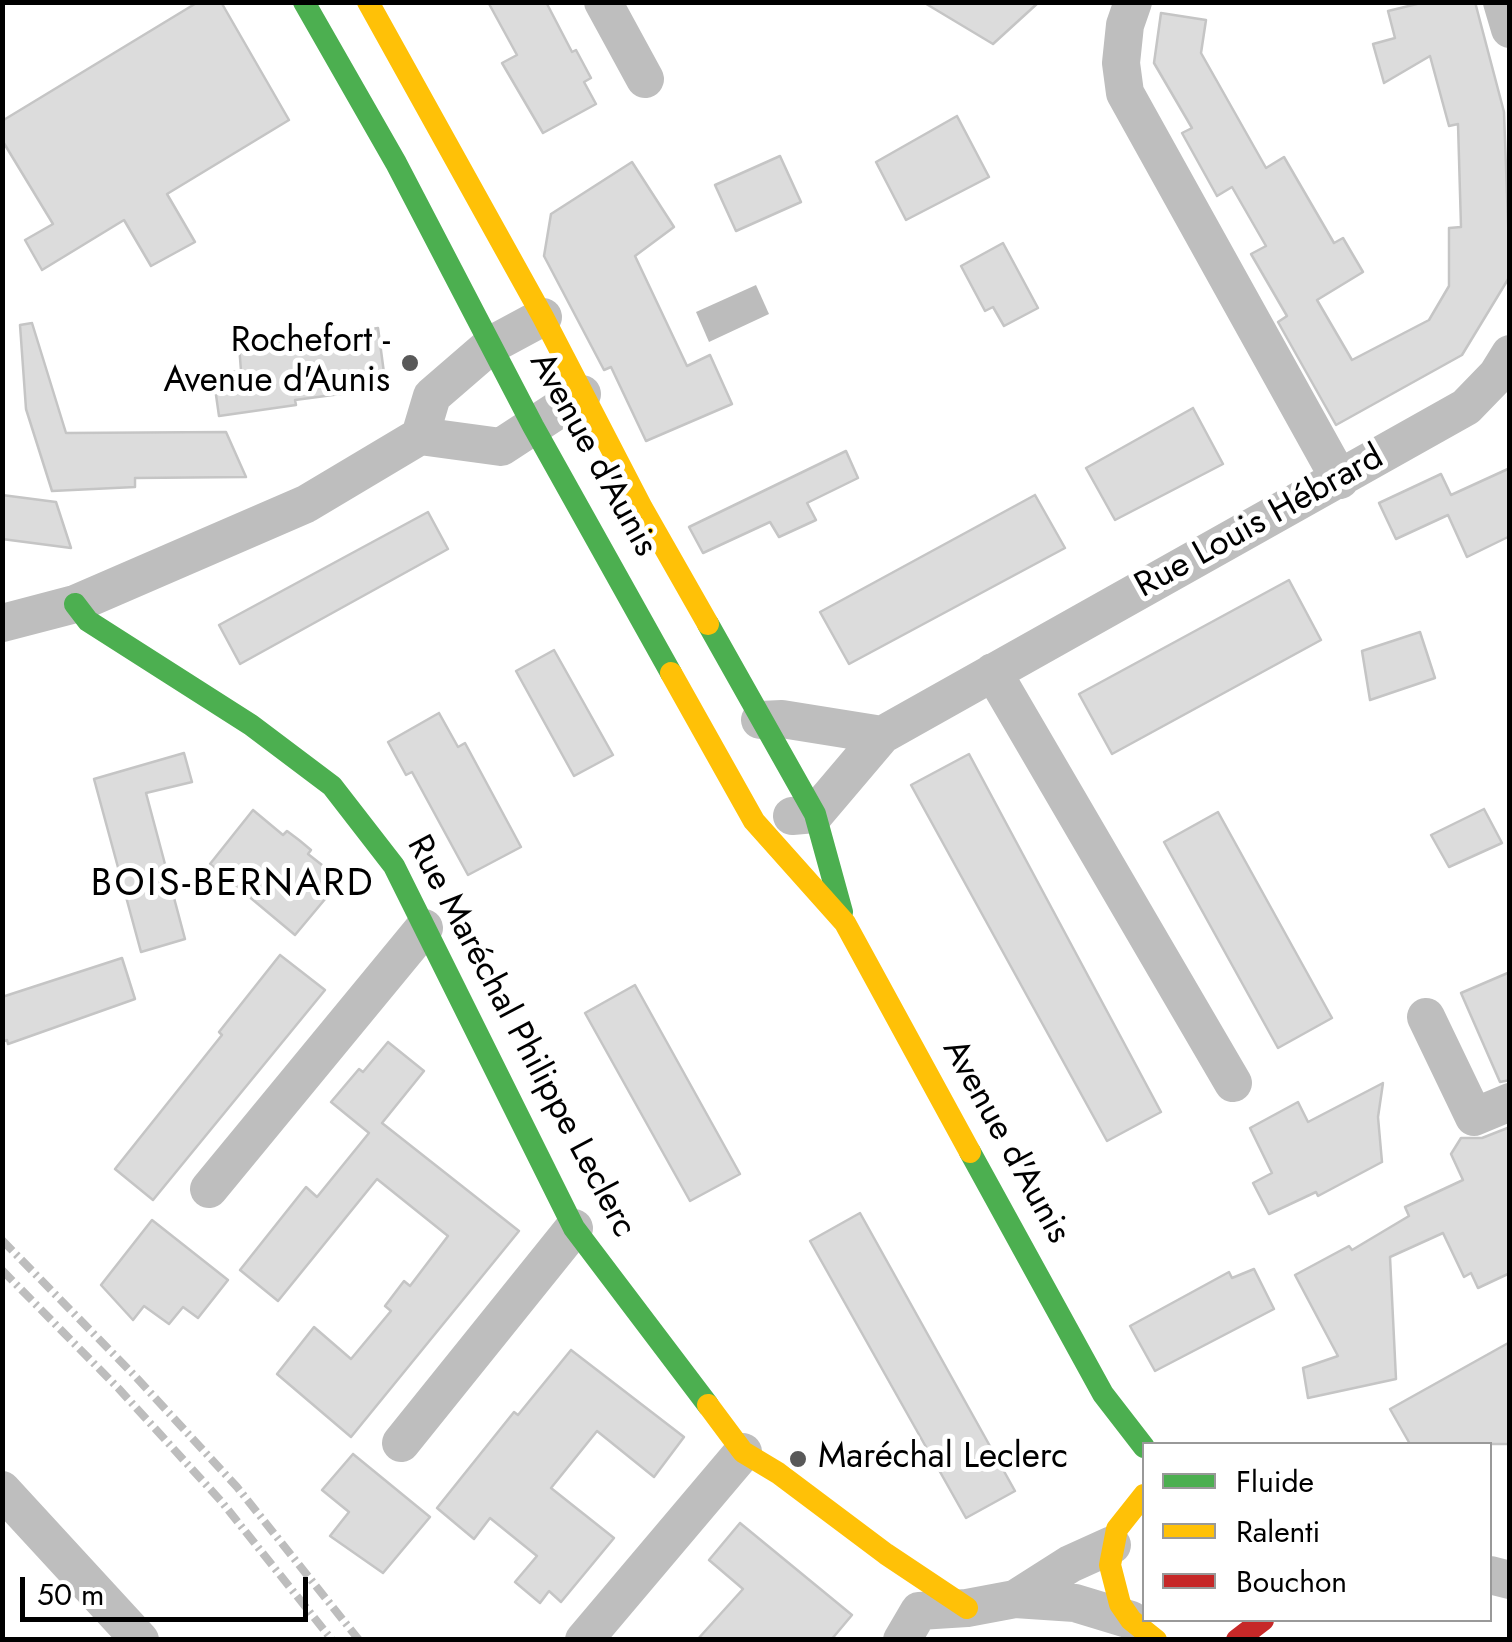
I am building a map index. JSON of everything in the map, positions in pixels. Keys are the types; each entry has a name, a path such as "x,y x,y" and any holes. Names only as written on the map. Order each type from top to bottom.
{"main road":[{"name":"Avenue d'Aunis","path":"304,2 396,163 532,426 754,821 845,923 1103,1394 1142,1444"},
{"name":"Avenue d'Aunis","path":"368,2 815,814 845,923"},
{"name":"Rue Maréchal Philippe Leclerc","path":"75,604 88,621 251,725 332,786 394,866 574,1228 743,1452 778,1472 886,1554 967,1624"},
{"name":"Avenue d'Aunis","path":"1103,1394 1110,1437"},
{"path":"1126,1512 1112,1585 1143,1630"},
{"path":"1237,1640 1260,1622"}],"street":[{"path":"602,2 645,79"},
{"path":"1134,2 1124,25 1124,93 1340,480"},
{"path":"1502,2 1510,29"},
{"path":"420,436 432,396 491,345 543,317"},
{"name":"Rue Louis Hébrard","path":"882,735 1466,407 1498,375 1510,354"},
{"path":"2,622 75,604 306,504 420,436 501,447 582,394"},
{"path":"993,672 1233,1083"},
{"path":"760,720 782,719 882,735"},
{"path":"754,821 815,814 882,735"},
{"path":"209,1189 424,928"},
{"path":"1426,1017 1474,1118 1510,1102"},
{"path":"400,1444 574,1228"},
{"path":"584,1640 743,1452"},
{"path":"2,1490 140,1640"},
{"path":"902,1640 919,1611 967,1624 1014,1599 1070,1564 1126,1512"},
{"path":"1014,1599 1075,1603 1143,1630"}],"shaded area":[{"path":"756,285 769,314 709,342 696,312"}],"building":[{"path":"198,2 221,2 289,120 167,194 195,242 151,266 124,220 42,270 25,240 53,224 2,140 2,121"},
{"path":"488,2 546,2 572,52 576,50 591,78 584,82 596,104 543,133 502,63 517,55"},
{"path":"923,2 1039,2 993,44"},
{"path":"1425,2 1475,2 1504,112 1510,276 1462,355 1336,425 1278,322 1287,316 1251,254 1266,246 1232,187 1217,196 1182,133 1192,128 1154,63 1161,13 1206,20 1201,53 1266,168 1284,157 1334,243 1343,238 1363,272 1317,300 1352,360 1429,320 1449,286 1449,228 1461,227 1458,124 1449,126 1430,56 1384,83 1373,44 1395,38 1388,11"},
{"path":"957,116 989,177 906,220 876,162"},
{"path":"780,156 801,202 736,231 715,185"},
{"path":"632,162 674,227 635,256 687,366 710,355 732,404 646,441 611,367 604,370 544,256 551,214"},
{"path":"1003,243 1038,308 1004,326 993,307 985,311 961,266"},
{"path":"32,323 66,433 226,432 246,477 135,478 135,487 52,491 26,409 20,325"},
{"path":"378,328 386,388 295,400 296,405 219,416 213,374 241,371 239,345 282,339 287,354 346,348 345,333"},
{"path":"1193,408 1223,464 1115,520 1086,468"},
{"path":"846,451 858,478 807,503 816,520 779,537 770,522 703,553 689,527"},
{"path":"1510,468 1510,536 1467,557 1448,515 1396,539 1379,503 1441,474 1451,495"},
{"path":"2,495 56,502 71,548 2,539"},
{"path":"1035,495 1065,548 849,664 820,612"},
{"path":"428,512 448,549 240,664 219,625"},
{"path":"1289,580 1321,640 1112,754 1079,694"},
{"path":"1420,632 1435,678 1370,700 1362,651"},
{"path":"554,650 613,755 574,776 516,671"},
{"path":"439,713 458,747 465,743 521,847 468,875 412,772 406,775 388,742"},
{"path":"184,753 192,782 146,793 185,939 141,952 94,779"},
{"path":"969,754 1161,1112 1107,1141 911,785"},
{"path":"1484,809 1502,843 1449,867 1431,835"},
{"path":"253,810 283,835 287,831 299,840 311,850 308,854 341,880 295,935 210,864"},
{"path":"1218,812 1332,1018 1278,1048 1164,842"},
{"path":"280,955 325,990 153,1200 115,1169"},
{"path":"122,958 135,999 8,1044 7,1040 2,1042 2,997"},
{"path":"1510,972 1510,1080 1500,1082 1461,993"},
{"path":"635,985 740,1174 690,1201 585,1013"},
{"path":"388,1042 424,1071 382,1123 519,1231 351,1437 277,1374 314,1327 351,1359 391,1311 385,1306 404,1281 410,1286 448,1236 377,1179 278,1301 240,1270 306,1187 317,1197 369,1133 331,1102"},
{"path":"1383,1083 1378,1117 1382,1162 1318,1196 1316,1192 1269,1214 1253,1183 1272,1173 1250,1128 1298,1102 1308,1122"},
{"path":"1510,1127 1510,1273 1478,1288 1471,1273 1464,1277 1443,1233 1390,1257 1396,1379 1308,1398 1303,1368 1338,1356 1295,1275 1349,1246 1352,1250 1409,1216 1405,1207 1463,1180 1451,1154 1461,1138 1482,1138"},
{"path":"860,1213 1015,1491 966,1518 810,1241"},
{"path":"152,1220 228,1280 198,1318 183,1307 169,1324 144,1306 133,1320 101,1285"},
{"path":"1254,1269 1274,1309 1155,1371 1130,1326 1229,1272 1232,1278"},
{"path":"1510,1342 1510,1444 1409,1442 1390,1409"},
{"path":"571,1350 684,1437 654,1477 597,1431 551,1488 614,1538 561,1602 549,1591 540,1603 515,1582 537,1556 490,1518 474,1539 437,1508 514,1412 518,1415"},
{"path":"353,1454 430,1517 383,1573 330,1536 349,1512 322,1490"},
{"path":"740,1523 852,1615 831,1640 697,1640 743,1589 709,1560"}],"railway":[{"path":"2,1240 237,1487 359,1640"},
{"path":"2,1270 119,1389 221,1501 332,1640"}],"traffic: fast":[{"path":"304,2 396,163 533,426 671,673"},
{"path":"75,604 88,621 251,725 332,786 394,866 574,1228 708,1405"},
{"path":"708,624 815,814 842,912"},
{"path":"970,1152 1103,1394 1142,1444"}],"traffic: slow":[{"path":"368,2 708,624"},
{"path":"671,673 754,821 845,923 970,1152"},
{"path":"708,1405 743,1452 967,1608"},
{"path":"1142,1498 1117,1529 1110,1565 1120,1604 1131,1620 1156,1640"}],"traffic: jam":[{"path":"1237,1640 1260,1622"}],"place":[{"name":"Rochefort - Avenue d'Aunis","path":"410,363"},
{"name":"Maréchal Leclerc","path":"798,1459"}],"district":[{"name":"BOIS-BERNARD","path":"233,886"}]}
